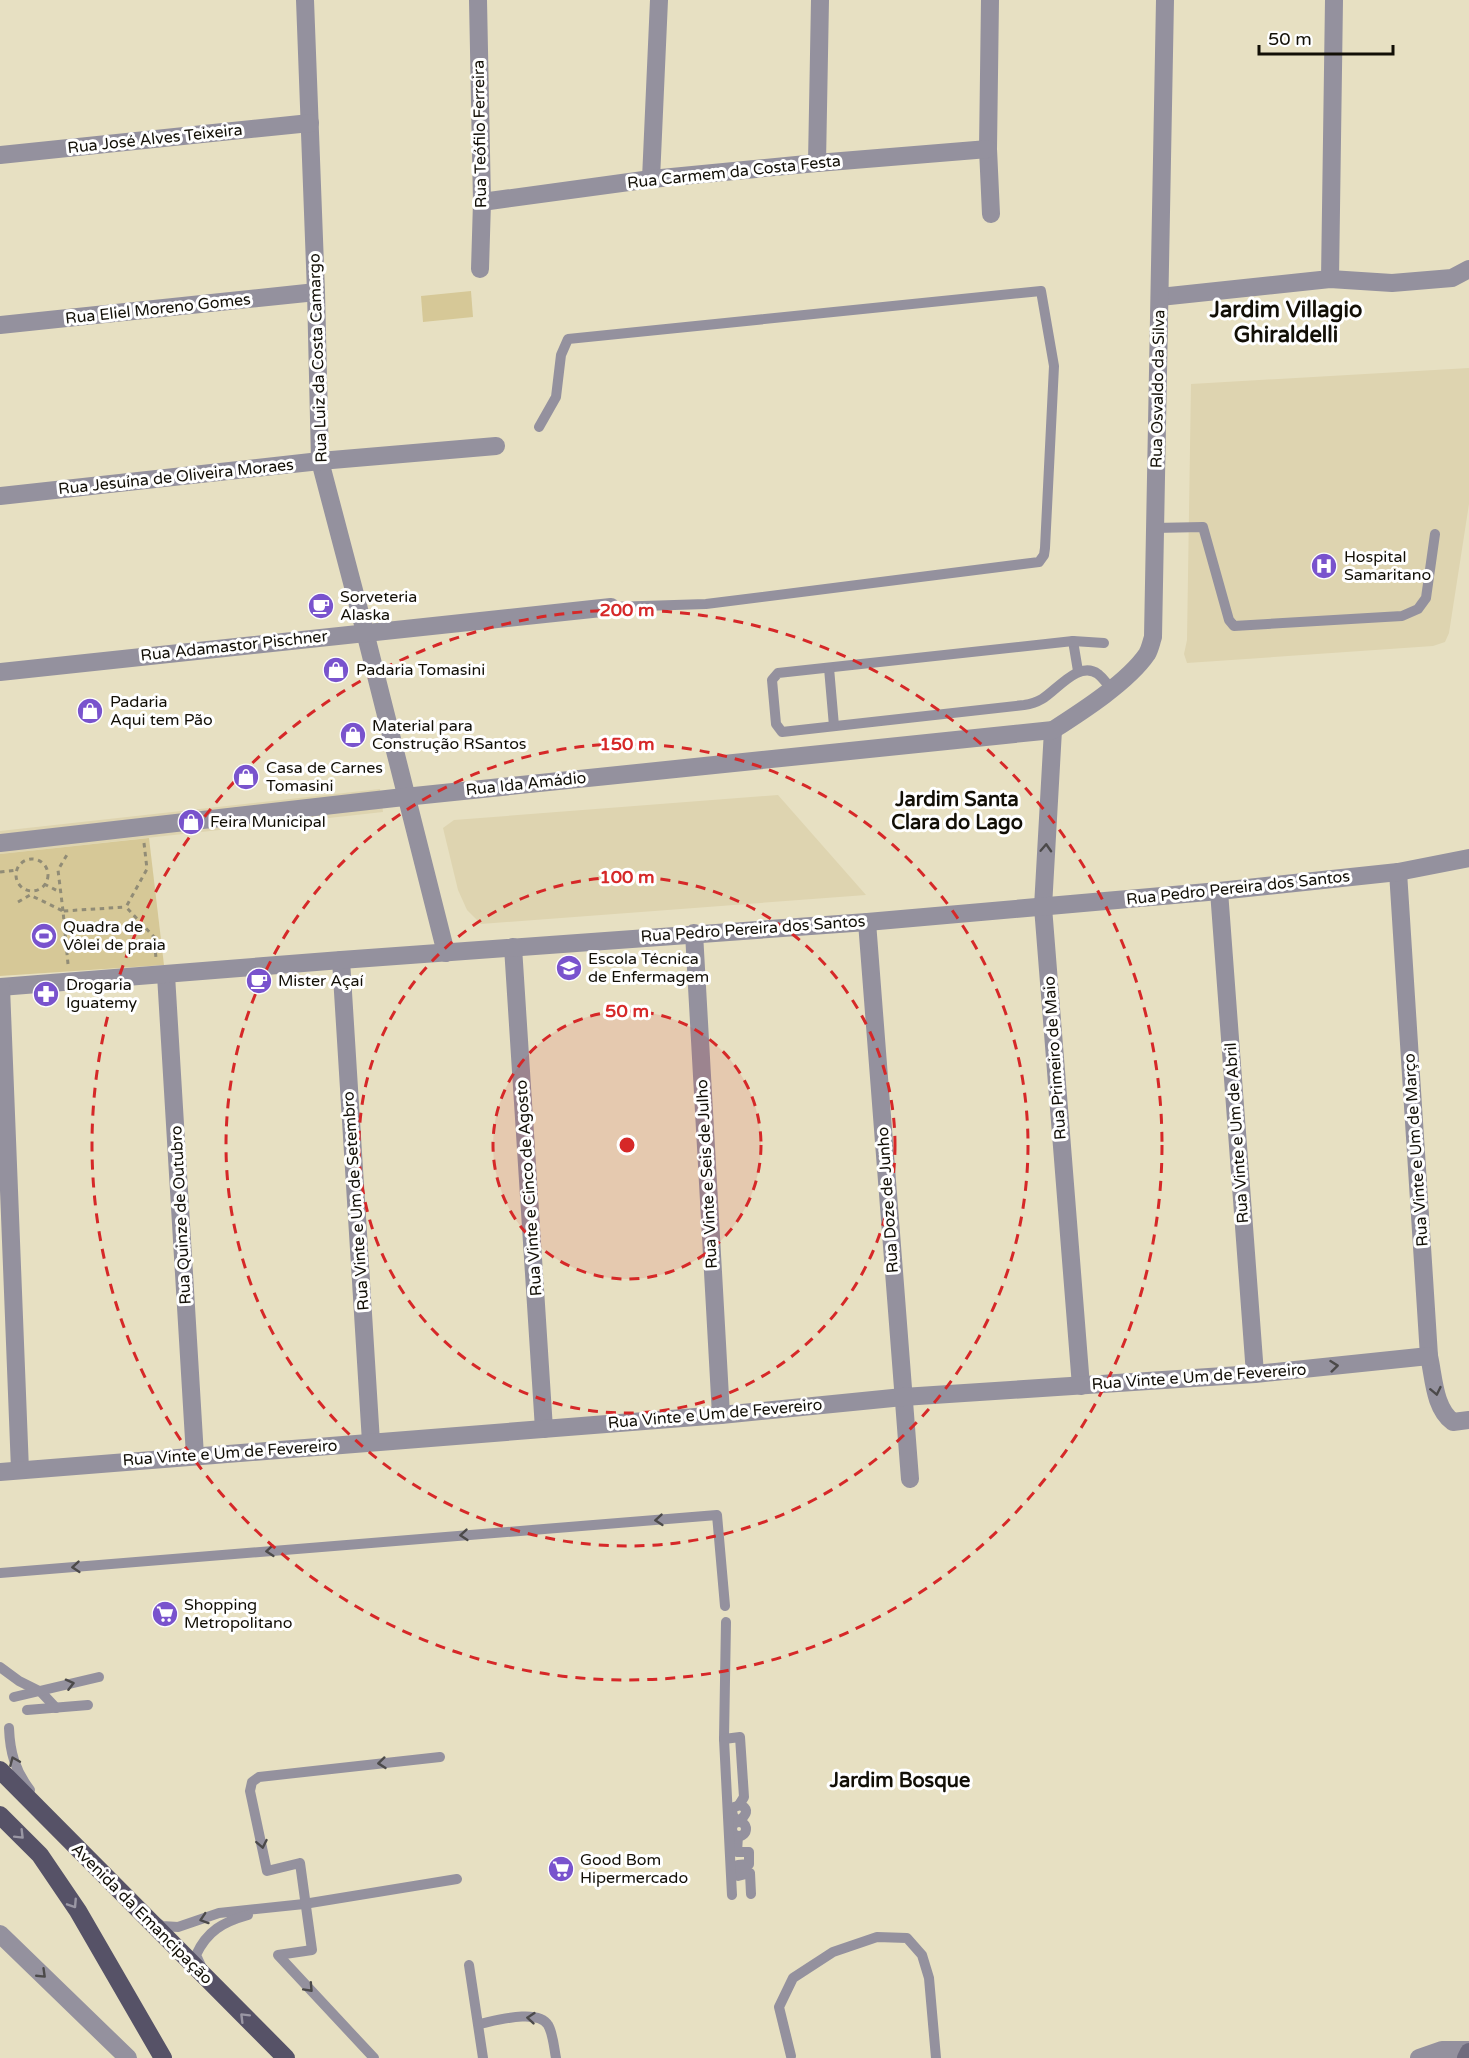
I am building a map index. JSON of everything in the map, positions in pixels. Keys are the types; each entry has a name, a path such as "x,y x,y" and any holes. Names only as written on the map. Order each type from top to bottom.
{"main road":[{"name":"Avenida da Emancipação","path":"0,1770 285,2058"},
{"name":"Avenida da Emancipação","path":"0,1815 47,1864 78,1911 163,2058"}],"street":[{"name":"Rua Luiz da Costa Camargo","path":"305,0 320,461 446,953"},
{"name":"Rua Teófilo Ferreira","path":"478,0 482,202 480,269"},
{"path":"651,179 659,0"},
{"path":"817,163 820,0"},
{"path":"990,0 988,149 991,214"},
{"name":"Rua Osvaldo da Silva","path":"1053,730 1092,704 1137,667 1148,652 1153,637 1165,0"},
{"path":"1330,279 1334,0"},
{"name":"Rua José Alves Teixeira","path":"0,155 310,123"},
{"name":"Rua Carmem da Costa Festa","path":"482,202 651,179 988,149"},
{"path":"1160,297 1330,279 1392,283 1452,278 1469,270"},
{"name":"Rua Eliel Moreno Gomes","path":"0,326 316,292"},
{"name":"Rua Jesuína de Oliveira Moraes","path":"0,496 320,461 496,446"},
{"name":"Rua Adamastor Pischner","path":"0,672 610,607"},
{"name":"Rua Ida Amádio","path":"0,843 406,797 1053,730"},
{"name":"Rua Primeiro de Maio","path":"1053,730 1043,907 1081,1386"},
{"name":"Rua Pedro Pereira dos Santos","path":"1,987 1043,907 1398,872 1469,858"},
{"name":"Rua Vinte e Um de Março","path":"1398,872 1429,1356 1440,1408 1445,1416 1461,1421"},
{"name":"Rua Vinte e Um de Abril","path":"1219,891 1255,1374"},
{"name":"Rua Doze de Junho","path":"867,921 910,1479"},
{"name":"Rua Vinte e Seis de Julho","path":"694,933 721,1414"},
{"name":"Rua Vinte e Cinco de Agosto","path":"513,947 544,1429"},
{"name":"Rua Vinte e Um de Setembro","path":"341,960 371,1442"},
{"name":"Rua Quinze de Outubro","path":"166,975 195,1456"},
{"path":"1,987 20,1470"},
{"name":"Rua Vinte e Um de Fevereiro","path":"0,1472 544,1429 903,1397 1255,1374 1429,1356"},
{"path":"0,1934 128,2058"},
{"path":"1419,2058 1442,2050 1469,2051 1466,2058"}],"lane":[{"path":"539,427 556,397 561,355 568,339 1041,291 1054,366 1045,548 1044,555 1039,562 706,604 610,607"},
{"path":"1154,528 1203,527 1229,620 1234,626 1402,616 1418,609 1426,598 1435,534"},
{"path":"1104,643 1073,641 778,673 773,676 772,680 776,724 782,732 1024,705 1044,698 1078,671 1088,670 1097,673 1111,688"},
{"path":"1073,641 1078,671"},
{"path":"829,668 834,726"},
{"path":"0,1573 717,1515 725,1606"},
{"path":"726,1622 724,1738 732,1895"},
{"path":"0,1667 19,1682 41,1692 56,1708"},
{"path":"14,1697 99,1677"},
{"path":"27,1710 88,1705"},
{"path":"9,1728 10,1751 22,1780 54,1825"},
{"path":"724,1738 740,1737 744,1797 732,1811 733,1816 739,1822 732,1827 738,1836 737,1852 749,1852 749,1864 738,1865 738,1876 750,1873 750,1894"},
{"path":"374,2058 278,1955 312,1950 300,1863 267,1871 250,1791 252,1782 259,1777 440,1757"},
{"path":"140,1913 162,1926 178,1927 219,1913 304,1904 457,1879"},
{"path":"208,1982 196,1955 202,1942 226,1921 282,1906"},
{"path":"790,2056 779,2007 793,1978 833,1952 877,1937 907,1938 922,1955 929,1978 936,2058"},
{"path":"469,1965 483,2058"},
{"path":"479,2024 527,2016 541,2018 548,2025 556,2058"}],"path":[{"path":"126,907 147,869 144,843"},
{"path":"68,967 58,870 69,850"},
{"path":"0,872 16,870 23,862 38,861 43,864 47,874 44,884 37,890 27,891 17,881 16,870"},
{"path":"44,884 60,892"},
{"path":"18,902 30,895 63,911 126,907"},
{"path":"126,907 154,937"}],"shaded area":[{"path":"471,291 473,317 423,322 421,296"},
{"name":"Hospital Samaritano","path":"1469,368 1469,504 1449,633 1445,642 1433,646 1187,663 1184,654 1187,640 1191,384"},
{"name":"Feira Municipal","path":"380,789 383,812 0,854 0,831"},
{"path":"778,795 866,895 481,924 467,910 458,890 443,828 454,820"},
{"path":"149,838 164,965 0,976 0,854"}],"place":[{"name":"Hospital Samaritano","path":"1324,566"},
{"name":"Sorveteria Alaska","path":"321,606"},
{"name":"Padaria Tomasini","path":"336,670"},
{"name":"Padaria Aqui tem Pão","path":"90,711"},
{"name":"Material para Construção RSantos","path":"353,735"},
{"name":"Casa de Carnes Tomasini","path":"246,777"},
{"name":"Feira Municipal","path":"191,822"},
{"name":"Quadra de Vôlei de praia","path":"44,936"},
{"name":"Escola Técnica de Enfermagem","path":"569,968"},
{"name":"Mister Açaí","path":"259,981"},
{"name":"Drogaria Iguatemy","path":"46,994"},
{"name":"Shopping Metropolitano","path":"165,1614"},
{"name":"Good Bom Hipermercado","path":"561,1869"}],"district":[{"name":"Jardim Villagio Ghiraldelli","path":"1286,322"},
{"name":"Jardim Santa Clara do Lago","path":"957,812"},
{"name":"Jardim Bosque","path":"900,1781"}]}
